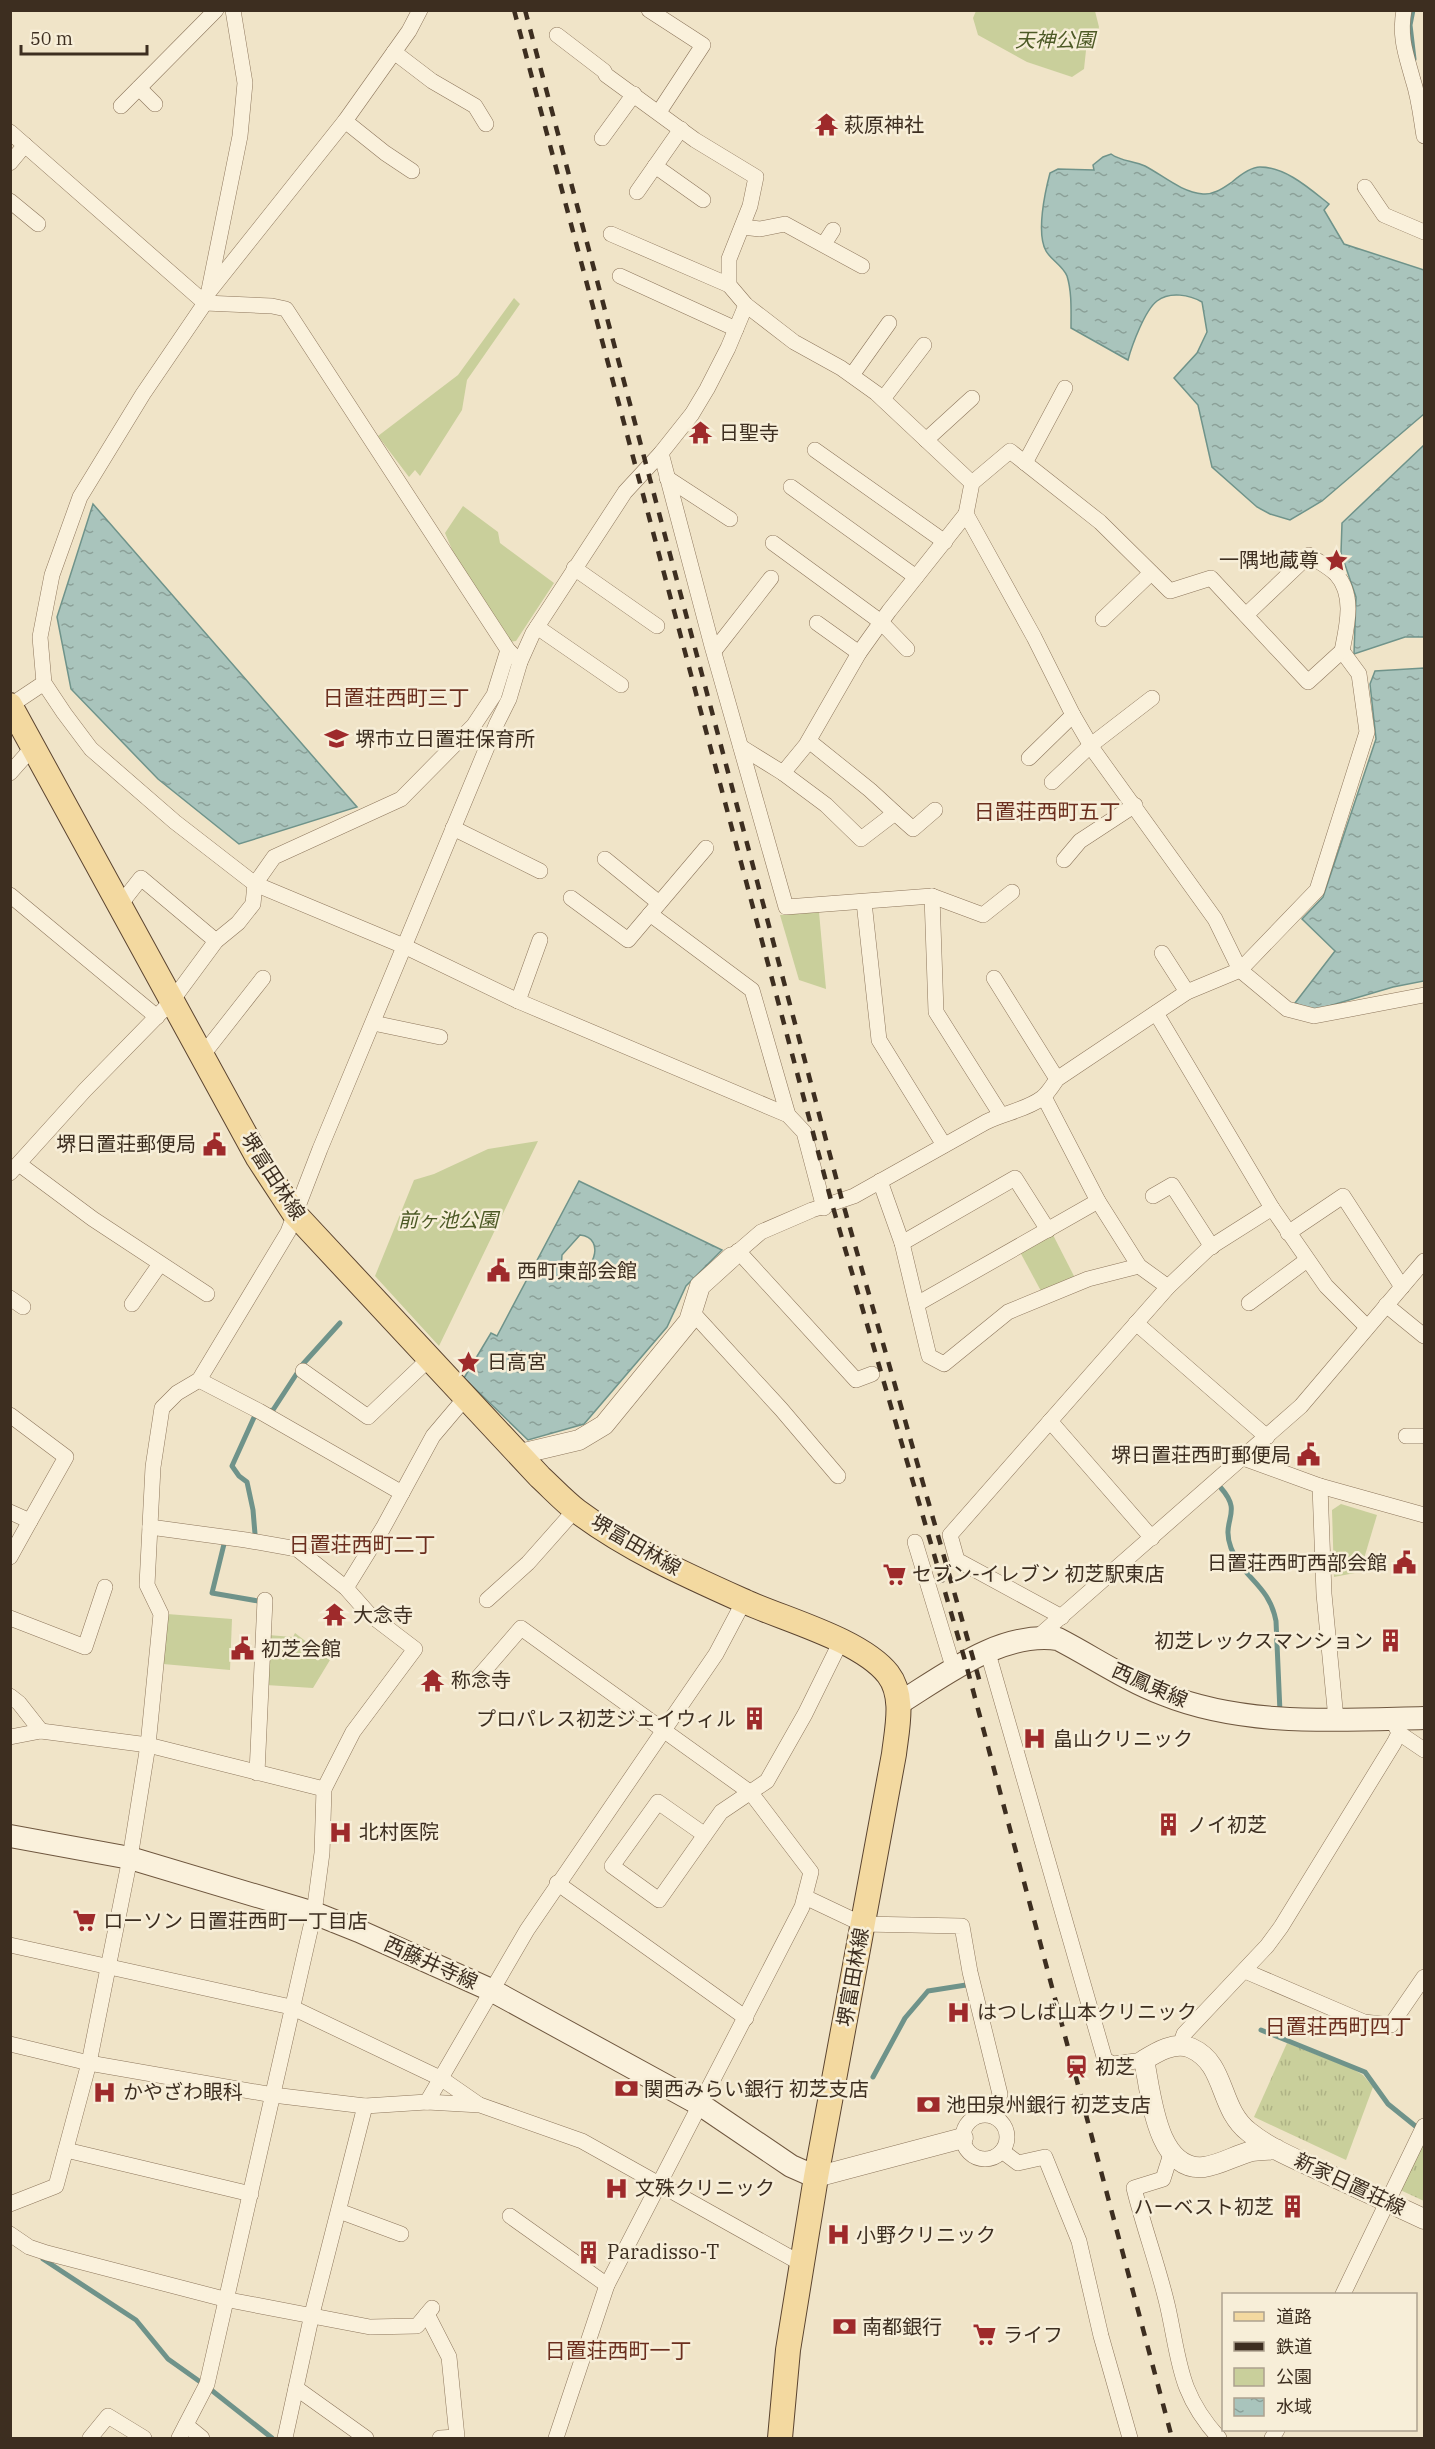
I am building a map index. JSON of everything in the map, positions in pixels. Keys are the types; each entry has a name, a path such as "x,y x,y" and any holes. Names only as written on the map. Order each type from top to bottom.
{"main road":[{"name":"堺富田林線","path":"11,705 119,906 164,1009 201,1057 258,1158 294,1214 540,1477 575,1510 624,1543 659,1562 744,1601 841,1641 869,1658 887,1673 897,1688 898,1724 894,1754 816,2177 788,2350 780,2439"},
{"name":"西鳳東線","path":"1040,1636 1058,1639 1162,1694 1201,1707 1275,1719 1336,1719 1396,1726 1425,1718"},
{"path":"898,1704 999,1646 1040,1636"},
{"name":"西藤井寺線","path":"10,1836 130,1858 314,1913 491,1990 700,2105 791,2166 816,2177"}],"street":[{"path":"121,106 216,10"},
{"path":"207,298 240,136 245,83 233,10"},
{"path":"420,10 394,52 345,121 207,298 143,394 80,497 52,575 40,637 44,683 91,749 175,822 255,884 406,947 518,1001 788,1115 804,1132 824,1208"},
{"path":"649,10 703,45 659,112"},
{"path":"1404,10 1402,25 1404,55 1414,81 1425,136"},
{"path":"557,35 681,129 756,177 750,206 729,259 729,285"},
{"path":"394,52 432,81 475,106 486,124"},
{"path":"139,88 155,104"},
{"path":"602,138 634,94"},
{"path":"345,121 412,171"},
{"path":"637,192 681,129"},
{"path":"10,132 207,298 286,309 508,650 520,662"},
{"path":"10,162 25,145"},
{"path":"655,166 703,200"},
{"path":"1365,187 1384,215 1425,232"},
{"path":"10,201 38,224"},
{"path":"742,227 760,229 784,224 862,266"},
{"path":"824,244 832,230"},
{"path":"611,234 729,285 746,305 795,342 852,375 883,399 972,483"},
{"path":"620,276 736,329"},
{"path":"10,2204 56,2186 89,2063 130,1858 148,1745 160,1614 147,1585 153,1467 162,1408 177,1393 199,1380 288,1232 453,828 509,699 520,662 537,627 625,492 661,453 692,414 707,389 746,305"},
{"path":"852,375 889,323"},
{"path":"883,399 924,345"},
{"path":"1025,463 1065,388"},
{"path":"926,440 972,398"},
{"path":"815,450 945,542"},
{"path":"783,773 809,741 859,653 966,514 972,483 1010,451 1100,522 1170,591 1211,578 1308,682 1342,651 1347,628 1348,595 1336,574 1309,555 1246,615"},
{"path":"661,453 786,907 932,896 983,915 1011,892"},
{"path":"667,478 730,519"},
{"path":"791,487 916,577"},
{"path":"966,514 1091,745 1215,919 1240,970 1287,1009 1314,1016 1425,995"},
{"path":"773,543 881,622 907,649"},
{"path":"574,568 657,626"},
{"path":"1103,618 1151,573"},
{"path":"714,651 771,578"},
{"path":"817,623 859,653"},
{"path":"537,627 621,685"},
{"path":"207,1294 15,1168 85,1090 164,1009 216,942 238,922 252,904 255,884 274,857 401,799 474,725 494,694 508,650"},
{"path":"520,1454 579,1440 604,1425 689,1321 700,1286 735,1254 769,1228 854,1196 1001,1115 1024,1108 1044,1097 1057,1079 1187,992 1240,970 1317,890 1367,732 1359,674 1342,651"},
{"path":"11,705 44,683"},
{"path":"1052,782 1091,745 1152,698"},
{"path":"1029,758 1073,715"},
{"path":"809,741 913,829 935,810"},
{"path":"10,773 33,747"},
{"path":"741,747 783,773 826,805 861,839 895,813"},
{"path":"1064,860 1080,841 1135,805"},
{"path":"453,828 540,871"},
{"path":"571,898 628,940 706,848"},
{"path":"605,859 655,908 752,990 762,1018 788,1115"},
{"path":"119,906 141,878 216,942"},
{"path":"10,895 164,1009"},
{"path":"932,896 936,1012 1001,1115"},
{"path":"864,902 879,1040 944,1145"},
{"path":"518,1001 540,940"},
{"path":"1162,953 1187,992"},
{"path":"201,1057 263,978"},
{"path":"994,978 1057,1079"},
{"path":"1156,1012 1288,1233 1326,1286 1367,1327"},
{"path":"373,1023 440,1037"},
{"path":"1044,1097 1098,1201 1139,1266 1168,1287"},
{"path":"902,1243 1016,1178 1048,1230"},
{"path":"880,1181 902,1243 929,1356 944,1364 1008,1312 1088,1279 1139,1266"},
{"path":"1153,1197 1172,1185 1212,1247"},
{"path":"1288,1233 1343,1196 1402,1287"},
{"path":"917,1304 1098,1201"},
{"path":"1062,1617 957,1560 950,1535 1168,1287 1212,1247 1272,1208"},
{"path":"735,1254 856,1380 872,1374"},
{"path":"1249,1303 1307,1260"},
{"path":"1040,1636 1301,1406 1425,1261"},
{"path":"132,1304 159,1264"},
{"path":"1386,1305 1425,1336"},
{"path":"692,1312 782,1409 838,1476"},
{"path":"1136,1323 1267,1437"},
{"path":"303,1371 368,1417 430,1358"},
{"path":"199,1380 261,1412 402,1493"},
{"path":"346,1588 383,1528 433,1436 466,1397"},
{"path":"10,1415 66,1457 10,1557"},
{"path":"1050,1422 1152,1538"},
{"path":"1406,1436 1425,1436"},
{"path":"1244,1458 1320,1486 1425,1515"},
{"path":"1320,1486 1324,1594 1336,1719"},
{"path":"487,1600 528,1563 575,1510"},
{"path":"10,1512 30,1521"},
{"path":"150,1527 297,1549 346,1588 369,1614 415,1649 353,1732 324,1789 322,1853 314,1913 291,2007 251,2194 224,2299 207,2384 182,2432 202,2439"},
{"path":"915,1542 954,1670"},
{"path":"10,1618 85,1647 105,1587"},
{"path":"257,1773 265,1600"},
{"path":"427,2102 491,1990 557,1883 716,1654 744,1601"},
{"path":"476,1680 521,1628 751,1793 811,1872 806,1897 746,2018 607,2285 556,2439"},
{"path":"705,1835 658,1802 612,1866 659,1900 722,1812 767,1781 841,1641"},
{"path":"988,1653 1105,2060 1113,2064 1144,2060 1159,2051 1180,2045 1184,2034 1245,1971 1281,1927 1396,1726 1425,1750"},
{"path":"10,1696 19,1703 41,1731"},
{"path":"10,1737 41,1731 148,1745 324,1789"},
{"path":"557,1883 746,2018"},
{"path":"806,1897 862,1924 962,1926 970,1972 1000,2094 993,2116"},
{"path":"10,1945 109,1965 291,2007 442,2079 480,2105 582,2140 802,2264"},
{"path":"1245,1971 1364,2022 1391,2025 1419,1998 1425,1977"},
{"path":"10,2044 89,2063 273,2095 365,2106 427,2102 480,2105"},
{"name":"新家日置荘線","path":"1180,2045 1204,2056 1215,2069 1229,2110 1247,2131 1276,2150 1425,2219"},
{"path":"1144,2060 1163,2141 1171,2154 1189,2166 1204,2167 1253,2151 1276,2150"},
{"path":"285,2439 312,2314 365,2106"},
{"path":"986,2115 993,2116 1004,2125 1008,2138 1002,2151 990,2159 976,2157 967,2150 963,2138 966,2124 972,2119 986,2115"},
{"path":"1344,2293 1425,2126"},
{"path":"816,2177 963,2138"},
{"path":"66,2150 251,2194"},
{"path":"1002,2151 1018,2163 1045,2157 1079,2241 1101,2336 1130,2439"},
{"path":"1171,2154 1163,2179 1134,2188 1168,2307 1178,2364 1187,2393 1196,2411 1219,2439"},
{"path":"339,2211 400,2234"},
{"path":"510,2216 607,2285"},
{"path":"10,2234 29,2247 224,2299 312,2314 370,2327 417,2326 429,2311 449,2357 457,2437 440,2439"},
{"path":"296,2388 366,2439"},
{"path":"90,2439 108,2416 144,2439"}],"green space":[{"name":"天神公園","path":"976,11 1095,11 1099,27 1094,44 1087,41 1084,69 1072,77 1027,62 978,35 973,18"},
{"path":"514,298 520,304 467,380 462,410 420,476 415,470 409,477 378,436 458,375"},
{"path":"463,506 498,532 500,543 554,583 516,641 509,642 456,559 445,533"},
{"path":"819,912 826,989 799,980 780,915"},
{"name":"前ヶ池公園","path":"538,1141 439,1346 375,1276 414,1180 434,1174 488,1149"},
{"path":"1052,1233 1075,1278 1041,1291 1020,1252"},
{"path":"1341,1504 1377,1515 1360,1572 1334,1577 1332,1510"},
{"path":"167,1614 232,1619 230,1670 163,1664"},
{"path":"295,1633 330,1660 313,1688 266,1685 268,1635 293,1637"},
{"path":"1287,2043 1353,2069 1363,2075 1373,2087 1346,2160 1254,2117"},
{"path":"1424,2140 1424,2201 1398,2189"}],"water":[{"path":"1111,154 1145,166 1187,190 1203,194 1218,191 1253,168 1270,168 1279,171 1297,180 1329,204 1324,210 1344,244 1424,270 1424,414 1322,501 1290,520 1257,507 1212,467 1198,405 1174,378 1197,353 1207,332 1202,302 1180,295 1168,296 1157,301 1144,320 1128,360 1071,328 1069,282 1063,269 1048,254 1043,243 1042,212 1048,181 1050,173 1058,169 1094,170 1093,165"},
{"path":"1424,445 1424,637 1405,637 1354,654 1356,597 1341,553 1342,523"},
{"path":"93,504 357,807 239,844 158,779 71,689 57,617"},
{"path":"1424,668 1424,981 1393,987 1312,1011 1295,1003 1335,951 1302,919 1323,897 1376,739 1370,684 1375,671"},
{"path":"579,1181 722,1250 686,1286 667,1327 584,1424 528,1440 464,1378 491,1333 497,1336","holes":["580,1235 588,1237 595,1250 590,1265 576,1275 566,1275 561,1269 562,1255"]}],"waterway":[{"path":"1413,10 1410,25 1414,59"},
{"path":"268,1411 273,1410 303,1364 340,1323"},
{"path":"250,1539 255,1534 247,1482 232,1466 256,1413"},
{"path":"1221,1488 1231,1504 1228,1530 1231,1548 1242,1567 1262,1590 1273,1608 1276,1621 1280,1712"},
{"path":"225,1540 212,1593 258,1601"},
{"path":"873,2077 905,2018 928,1991 966,1985"},
{"path":"1261,2030 1365,2072 1388,2104 1419,2129"},
{"path":"43,2259 136,2320 168,2359 199,2381"},
{"path":"210,2389 272,2438"}],"railway":[{"path":"514,10 832,1204 966,1664 1172,2438"},
{"path":"525,10 842,1200 981,1686"}],"place":[{"name":"萩原神社","path":"826,125"},
{"name":"日聖寺","path":"701,433"},
{"name":"一隅地蔵尊","path":"1337,560"},
{"name":"堺市立日置荘保育所","path":"337,739"},
{"name":"堺日置荘郵便局","path":"214,1144"},
{"name":"西町東部会館","path":"499,1271"},
{"name":"日高宮","path":"469,1362"},
{"name":"堺日置荘西町郵便局","path":"1309,1455"},
{"name":"日置荘西町西部会館","path":"1405,1563"},
{"name":"セブン-イレブン 初芝駅東店","path":"894,1574"},
{"name":"大念寺","path":"335,1615"},
{"name":"初芝レックスマンション","path":"1391,1641"},
{"name":"初芝会館","path":"243,1649"},
{"name":"称念寺","path":"433,1680"},
{"name":"プロパレス初芝ジェイウィル","path":"754,1719"},
{"name":"畠山クリニック","path":"1035,1739"},
{"name":"ノイ初芝","path":"1169,1825"},
{"name":"北村医院","path":"341,1832"},
{"name":"ローソン 日置荘西町一丁目店","path":"85,1921"},
{"name":"はつしば山本クリニック","path":"959,2012"},
{"name":"初芝","path":"1077,2067"},
{"name":"関西みらい銀行 初芝支店","path":"626,2089"},
{"name":"かやざわ眼科","path":"105,2092"},
{"name":"池田泉州銀行 初芝支店","path":"928,2105"},
{"name":"文殊クリニック","path":"617,2188"},
{"name":"ハーベスト初芝","path":"1292,2207"},
{"name":"小野クリニック","path":"838,2235"},
{"name":"Paradisso-T","path":"589,2252"},
{"name":"南都銀行","path":"844,2327"},
{"name":"ライフ","path":"985,2335"}],"district":[{"name":"日置荘西町三丁","path":"396,698"},
{"name":"日置荘西町五丁","path":"1047,812"},
{"name":"日置荘西町二丁","path":"362,1545"},
{"name":"日置荘西町四丁","path":"1338,2027"},
{"name":"日置荘西町一丁","path":"618,2351"}]}
